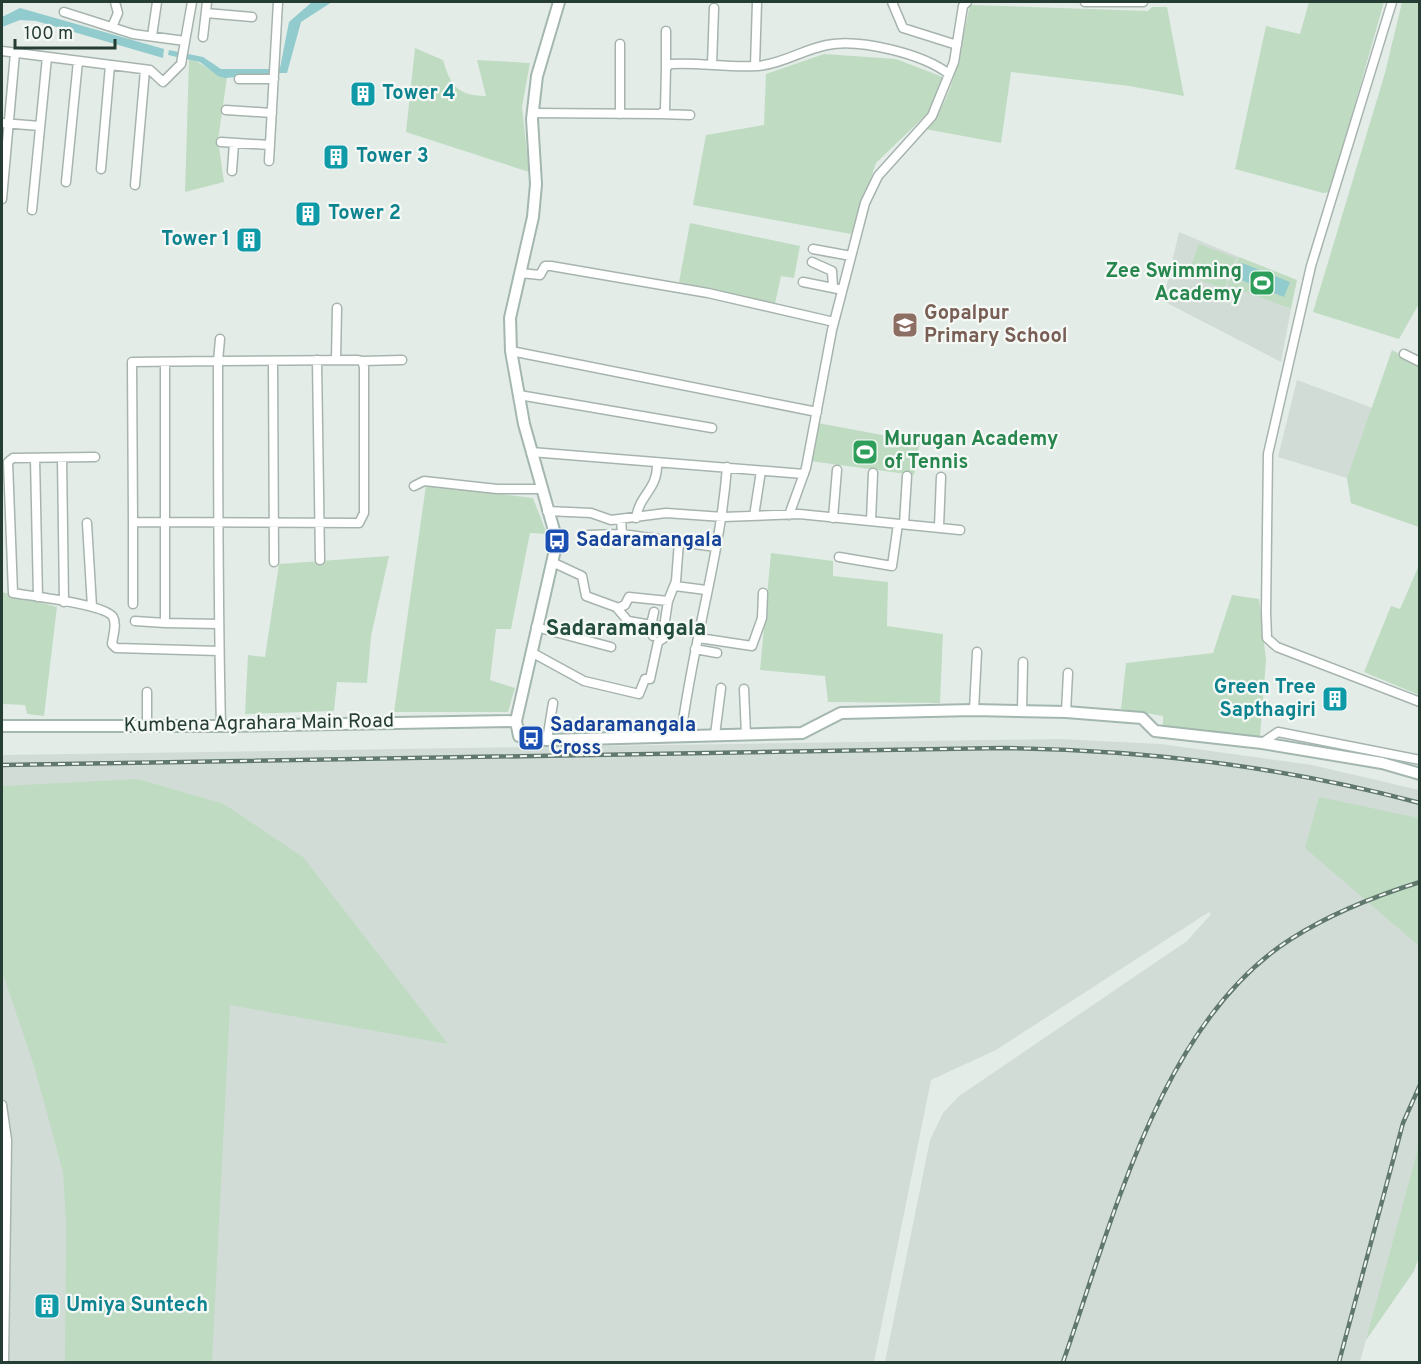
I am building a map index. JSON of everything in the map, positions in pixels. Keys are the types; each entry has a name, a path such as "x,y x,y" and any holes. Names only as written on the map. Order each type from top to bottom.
{"street":[{"path":"112,27 118,13 115,2"},
{"path":"152,36 157,2"},
{"path":"2,51 150,70 163,82 181,64 192,2"},
{"path":"203,37 207,2"},
{"path":"269,161 278,2"},
{"path":"559,2 537,76 532,113 536,184 533,217 510,318 511,351 531,452 557,541 516,721 519,736 547,740 802,733 842,713 974,710 1066,712 1142,718 1155,731 1262,742 1382,763 1419,774"},
{"path":"755,66 757,2"},
{"path":"892,2 903,28 957,45"},
{"path":"789,515 804,474 834,322 837,289 851,256 865,203 878,176 932,116 949,74 957,45 963,6 967,2"},
{"path":"1085,2 1143,2"},
{"path":"1392,2 1311,266 1268,454 1267,638 1277,647 1419,702"},
{"path":"712,65 714,8"},
{"path":"64,12 112,27 185,44"},
{"path":"206,13 252,17"},
{"path":"660,114 665,110 666,31"},
{"path":"620,44 620,114"},
{"path":"666,68 674,64 755,66 777,64 827,45 843,44 911,54 926,59 949,74"},
{"path":"2,199 5,123 15,53"},
{"path":"32,210 47,57"},
{"path":"66,182 78,61"},
{"path":"101,169 110,65"},
{"path":"135,185 145,70"},
{"path":"239,79 274,79"},
{"path":"226,110 272,113"},
{"path":"532,113 690,115"},
{"path":"5,123 40,126"},
{"path":"221,142 270,145"},
{"path":"232,171 234,143"},
{"path":"813,249 851,256"},
{"path":"812,262 832,271 837,289"},
{"path":"520,273 540,275 545,266 551,266 708,293 834,322"},
{"path":"803,282 837,289"},
{"path":"336,360 337,308"},
{"path":"220,339 218,523 221,726"},
{"path":"511,351 817,412"},
{"path":"1404,354 1419,362"},
{"path":"317,360 320,560"},
{"path":"133,604 132,362 402,360"},
{"path":"273,361 274,562"},
{"path":"133,522 359,523 363,520 363,361"},
{"path":"165,362 165,623"},
{"path":"519,395 712,428"},
{"path":"531,452 804,474"},
{"path":"94,457 13,458 8,462 13,593 92,607 111,614 114,619 112,644 116,648 219,651"},
{"path":"35,458 38,597"},
{"path":"62,458 64,602"},
{"path":"636,518 639,501 655,485 657,463"},
{"path":"681,736 706,590 723,517 727,467"},
{"path":"833,518 837,470"},
{"path":"754,516 761,471"},
{"path":"871,521 873,474"},
{"path":"839,557 892,566 901,524 907,476"},
{"path":"939,527 941,477"},
{"path":"414,486 423,481 503,490 541,489"},
{"path":"547,511 591,513 611,520 666,513 723,517 789,515 960,530"},
{"path":"621,519 622,534"},
{"path":"87,523 92,607"},
{"path":"588,535 622,534 716,547"},
{"path":"653,636 659,627 675,586 679,542"},
{"path":"552,562 582,576 586,596 618,608 628,621 752,646 762,618 763,592"},
{"path":"675,586 706,590"},
{"path":"618,608 625,605 629,597 668,601"},
{"path":"531,652 584,681 639,694 645,680 650,679 658,642 663,638 654,612"},
{"path":"135,621 219,624"},
{"path":"536,627 610,647"},
{"path":"695,649 717,654"},
{"path":"974,710 977,652"},
{"path":"1022,711 1023,662"},
{"path":"1066,712 1068,674"},
{"path":"715,735 721,688"},
{"path":"744,689 746,735"},
{"path":"147,692 147,726"},
{"path":"547,740 553,703"},
{"name":"Kumbena Agrahara Main Road","path":"2,726 221,726 516,721"},
{"path":"1262,742 1278,732 1419,759"},
{"path":"2,1105 7,1140 4,1362"}],"shaded area":[{"path":"1179,232 1239,257 1228,285 1291,309 1281,362 1163,301"},
{"path":"1297,380 1373,408 1376,403 1419,527 1351,503 1347,478 1278,457"},
{"path":"1059,739 1161,744 1312,765 1419,790 1420,1255 1414,1271 1366,1340 1360,1362 885,1362 930,1140 943,1113 959,1096 1187,941 1211,914 1209,912 996,1050 931,1080 874,1362 2,1362 2,755"}],"green space":[{"path":"1309,2 1384,2 1330,192 1323,193 1235,169 1266,26 1300,34"},
{"path":"1402,2 1419,2 1420,302 1399,339 1313,312 1385,73"},
{"path":"970,5 1148,11 1152,7 1167,7 1184,96 1129,86 1011,72 1001,143 925,129 936,116 951,87"},
{"path":"415,48 443,60 452,82 468,94 486,96 477,60 530,63 522,107 529,172 406,132"},
{"path":"824,54 896,59 943,77 932,109 876,163 851,234 693,205 706,135 764,125 766,74"},
{"path":"189,59 227,77 218,140 224,182 185,192"},
{"path":"690,223 800,246 794,278 781,276 775,304 679,282"},
{"path":"1199,244 1236,258 1224,289 1187,275"},
{"name":"Zee Swimming Academy","path":"1239,257 1297,280 1291,309 1227,285"},
{"path":"1392,350 1419,365 1419,527 1351,503 1347,478"},
{"name":"Murugan Academy of Tennis","path":"818,423 920,442 914,475 810,461"},
{"path":"426,485 533,498 547,534 530,533 511,629 496,629 490,680 515,688 508,712 394,712"},
{"path":"771,553 833,561 833,576 888,582 887,626 943,634 940,703 828,702 825,676 760,670"},
{"path":"389,556 371,636 367,683 337,682 334,711 245,714 248,655 265,657 279,564"},
{"path":"1419,565 1419,695 1364,672 1391,606 1400,609"},
{"path":"2,592 57,607 44,716 27,714 25,705 2,704"},
{"path":"1232,595 1259,599 1266,660 1260,737 1163,727 1163,716 1121,709 1126,663 1213,653"},
{"path":"138,779 224,804 303,857 448,1044 230,1005 212,1362 65,1362 66,1222 63,1172 34,1066 2,971 2,786"},
{"path":"1319,797 1419,818 1419,946 1305,848"},
{"path":"1419,1145 1419,1255 1414,1271 1366,1340"}],"water":[{"path":"312,2 332,2 301,22 287,73 276,73 276,68 280,68 289,22"},
{"path":"20,8 164,49 163,58 36,21 20,20 2,27 2,17"},
{"path":"169,50 203,57 221,69 270,69 269,74 225,78 218,76 200,62 168,55"},
{"path":"1242,263 1290,282 1284,297 1236,278"}],"railway":[{"path":"2,765 1003,748 1056,749 1213,762 1316,779 1420,803"},
{"path":"1063,1362 1122,1189 1146,1130 1174,1073 1207,1021 1246,975 1291,939 1353,906 1420,882"},
{"path":"1339,1362 1403,1123 1420,1085"}],"place":[{"name":"Tower 4","path":"363,94"},
{"name":"Tower 3","path":"336,157"},
{"name":"Tower 2","path":"308,214"},
{"name":"Tower 1","path":"249,240"},
{"name":"Zee Swimming Academy","path":"1262,283"},
{"name":"Gopalpur Primary School","path":"905,325"},
{"name":"Murugan Academy of Tennis","path":"865,452"},
{"name":"Sadaramangala","path":"557,541"},
{"name":"Green Tree Sapthagiri","path":"1335,699"},
{"name":"Sadaramangala Cross","path":"531,738"},
{"name":"Umiya Suntech","path":"47,1306"}],"district":[{"name":"Sadaramangala","path":"626,629"}]}
